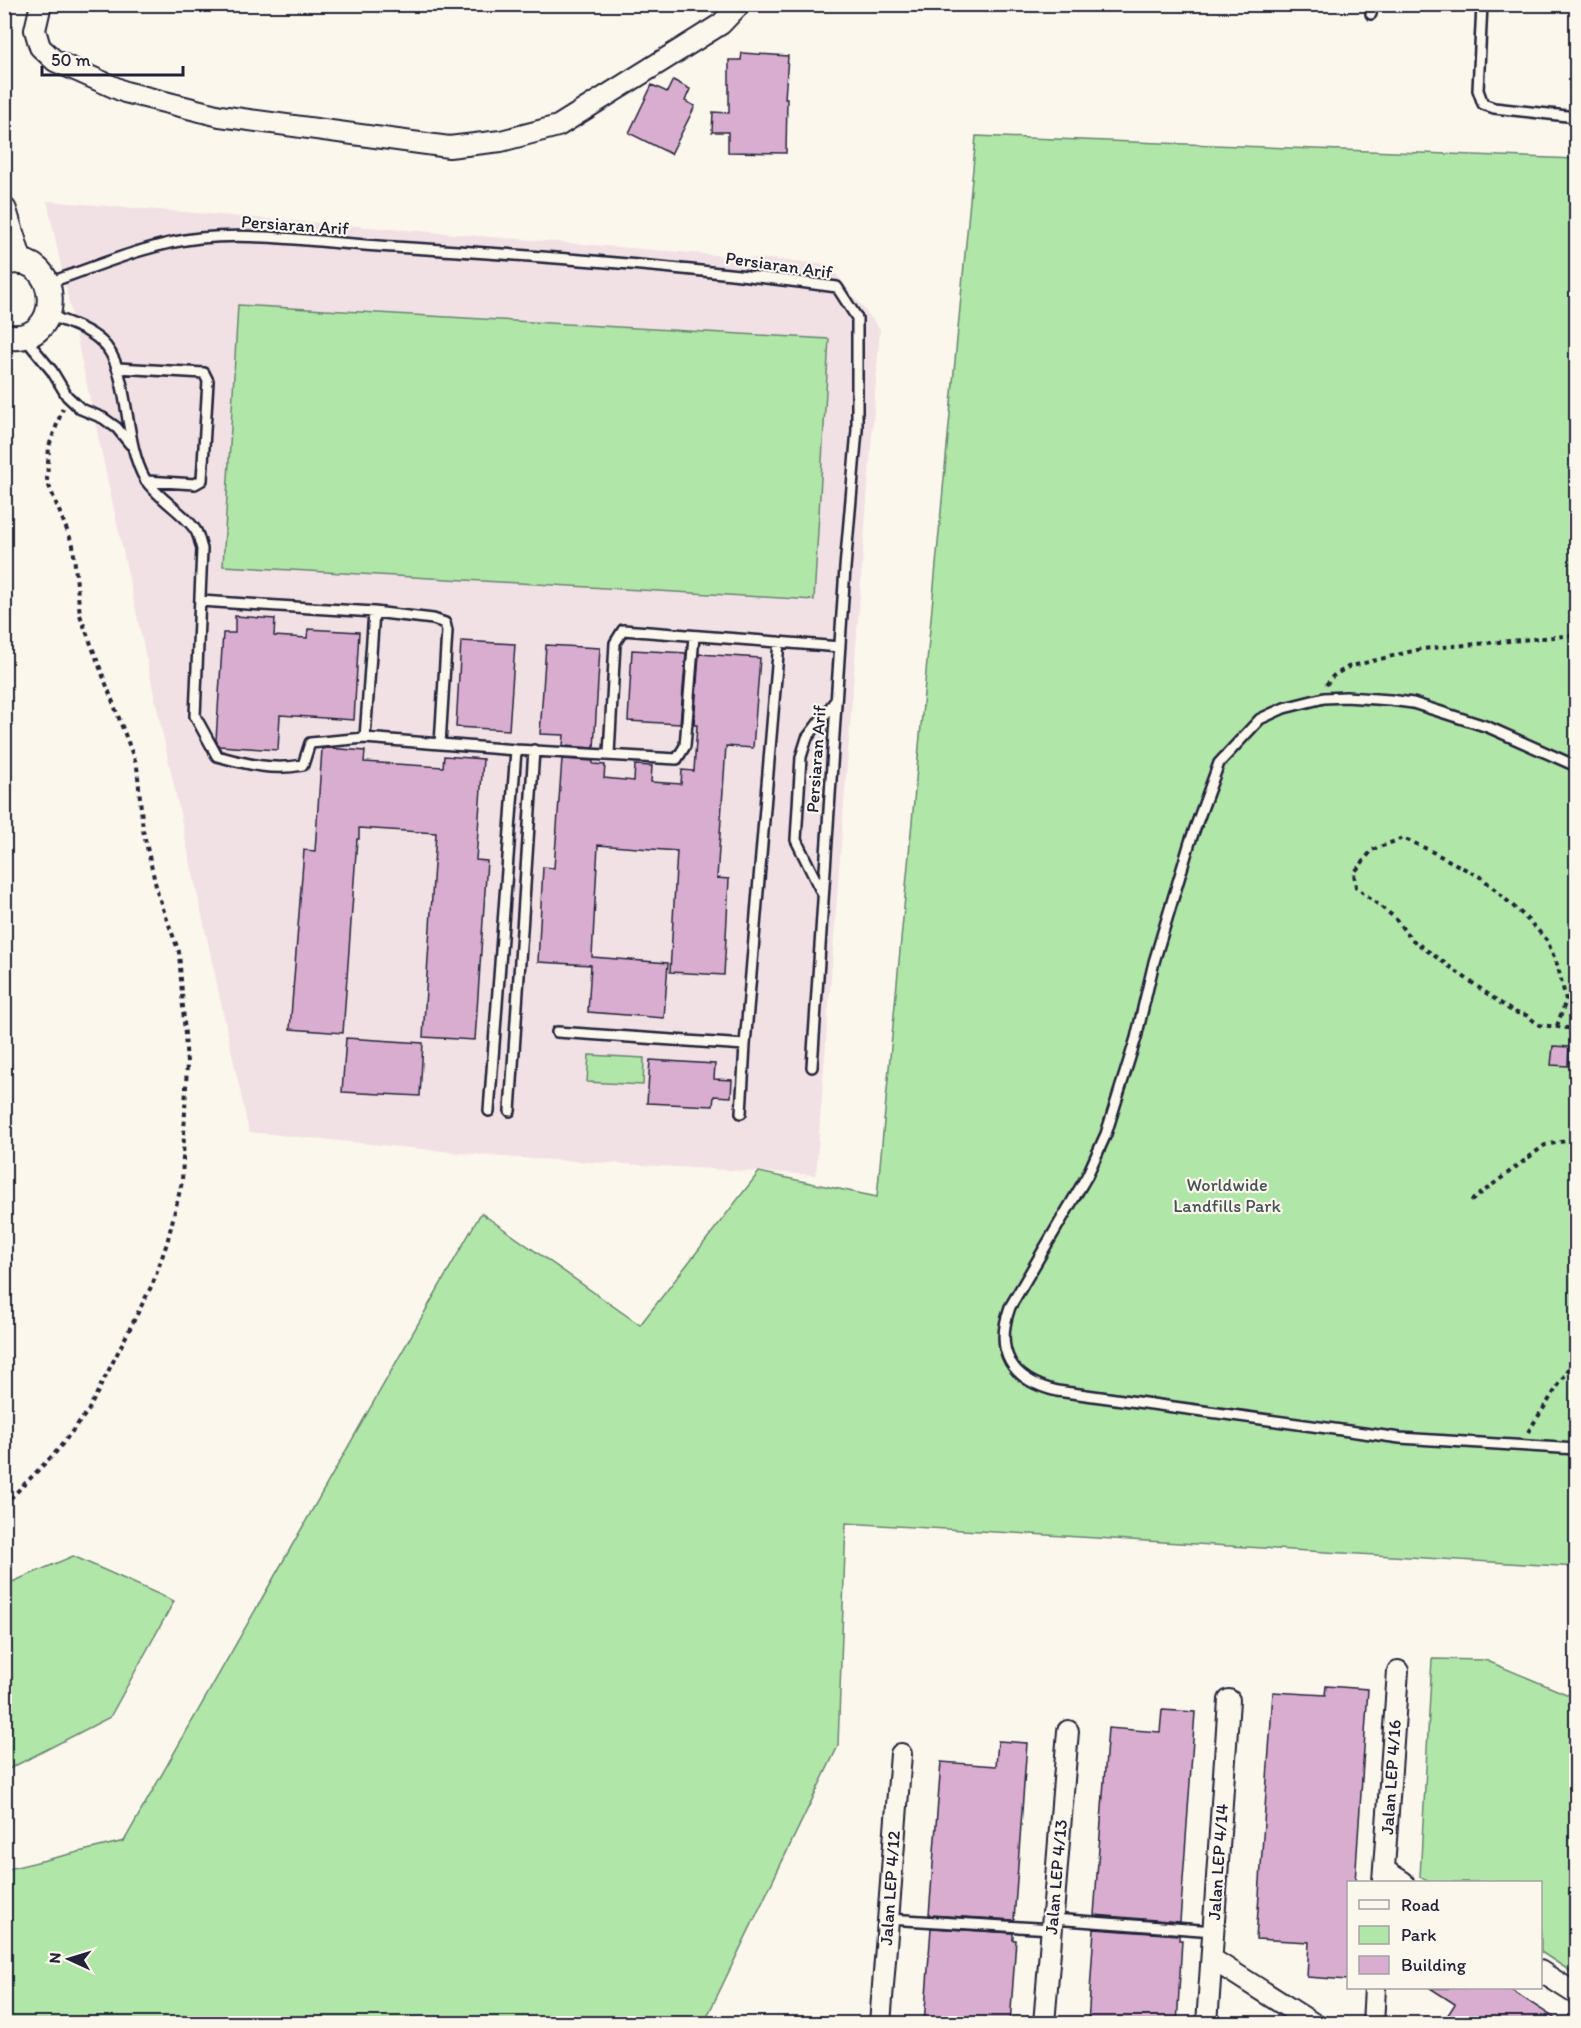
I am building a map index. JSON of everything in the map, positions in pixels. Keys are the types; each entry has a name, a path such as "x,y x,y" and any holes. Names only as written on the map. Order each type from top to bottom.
{"street":[{"path":"41,4 35,30 40,47 55,61 125,92 220,116 449,147 501,141 558,126 721,24 740,4"},
{"path":"4,210 12,262 31,266 41,273 51,293 51,305 42,324 33,332 14,336"},
{"name":"Jalan LEP 4/16","path":"1383,1876 1398,1671"},
{"name":"Jalan LEP 4/14","path":"1207,2024 1229,1700"},
{"name":"Jalan LEP 4/13","path":"1044,2024 1068,1731"},
{"name":"Jalan LEP 4/12","path":"880,2024 901,1754"},
{"path":"1383,1876 1400,1881"},
{"path":"1212,1959 1314,2024"},
{"path":"1542,1972 1576,1994"},
{"path":"1373,2024 1375,1989"}],"lane":[{"path":"1482,4 1478,90 1483,104 1494,108 1576,117"},
{"name":"Persiaran Arif","path":"48,283 160,245 199,238 260,236 357,245 540,256 773,278 837,287 857,318 857,430 836,700 812,1067"},
{"path":"48,315 86,330 101,340 110,350 118,368 132,446 146,481 196,531 202,549 195,716 218,756 255,767 289,768 303,765 310,743 365,738 516,750 677,759 684,746 694,636"},
{"path":"14,336 52,371 67,396 81,409 103,418 117,428 132,446"},
{"path":"118,368 204,373 208,381 202,480 195,484 146,481"},
{"path":"200,601 374,612 433,619 445,623 447,632 440,744"},
{"path":"365,738 374,612"},
{"path":"609,754 615,643 623,630 840,647"},
{"path":"741,1113 779,642"},
{"path":"1576,766 1488,727 1413,703 1346,697 1324,698 1284,708 1260,720 1220,763 1190,842 1154,962 1136,1038 1106,1134 1087,1176 1010,1307 1004,1329 1004,1345 1012,1366 1042,1388 1400,1438 1576,1449"},
{"path":"823,895 796,840 801,757 807,738 836,700"},
{"path":"489,1111 516,750"},
{"path":"510,1111 534,750"},
{"path":"557,1032 745,1045"},
{"path":"888,1919 1214,1931"}],"path":[{"path":"4,1505 56,1452 88,1411 153,1283 167,1244 182,1182 187,1063 179,952 158,895 143,830 137,766 80,615 73,546 47,481 49,446 67,396"},
{"path":"1324,698 1326,684 1333,676 1348,667 1421,649 1576,635"},
{"path":"1557,1026 1566,1000 1558,967 1548,940 1522,914 1482,878 1403,838 1372,850 1354,873 1356,887 1394,917 1411,939 1513,1012 1526,1015 1539,1024 1576,1029"},
{"path":"1471,1201 1545,1145 1576,1139"},
{"path":"1519,1446 1576,1358"}],"shaded area":[{"path":"47,201 828,264 880,329 816,1175 502,1157 249,1132"}],"green space":[{"name":"Worldwide Landfills Park","path":"976,136 1576,159 1576,1567 846,1523 838,1746 704,2023 5,2023 4,1870 124,1841 481,1213 640,1325 759,1172 877,1197"},
{"path":"238,305 829,339 814,600 223,566"},
{"path":"589,1055 644,1058 643,1085 587,1082"},
{"path":"73,1556 174,1601 110,1717 5,1771 5,1585"},
{"path":"1432,1659 1485,1660 1576,1698 1576,1975 1542,1953 1542,1881 1427,1881 1420,1877"}],"building":[{"path":"742,53 788,56 785,99 787,99 786,153 728,152 728,132 712,132 713,112 729,113 729,60 741,60"},
{"path":"673,80 690,89 685,101 695,106 671,154 629,133 652,85 667,92"},
{"path":"235,616 275,619 274,636 307,638 308,629 359,632 354,720 280,715 278,750 219,746 216,740 223,633 235,633"},
{"path":"461,641 515,644 509,730 456,727"},
{"path":"546,645 600,648 594,748 563,746 564,735 540,734"},
{"path":"632,650 686,653 680,724 628,721"},
{"path":"699,654 760,658 753,748 726,746 717,878 729,879 724,975 670,972 677,851 598,845 592,957 668,963 664,1018 588,1012 591,965 538,962 543,867 554,868 562,759 593,761 593,764 605,765 604,778 634,781 635,765 652,766 651,782 681,784 682,770 694,771 697,725 694,725"},
{"path":"322,749 365,751 364,762 443,767 444,756 483,759 476,860 487,861 475,1040 423,1037 436,833 359,828 343,1033 290,1029 304,850 315,851"},
{"path":"346,1038 423,1043 420,1096 342,1092"},
{"path":"1553,1046 1569,1047 1568,1066 1551,1065"},
{"path":"650,1060 715,1064 714,1079 732,1080 731,1097 714,1096 713,1106 647,1103"},
{"path":"1326,1686 1368,1689 1355,1881 1347,1881 1347,1980 1307,1977 1309,1942 1256,1939 1273,1692 1325,1695"},
{"path":"1162,1710 1195,1712 1180,1922 1094,1915 1108,1728 1160,1732"},
{"path":"998,1741 1027,1743 1014,1920 929,1915 941,1762 996,1766"},
{"path":"931,1928 1013,1933 1013,1940 1016,1940 1010,2024 924,2024"},
{"path":"1094,1929 1179,1935 1179,1940 1182,1940 1177,2024 1088,2024"},
{"path":"1432,1989 1510,1989 1564,2024 1442,2024 1455,2004"}]}
